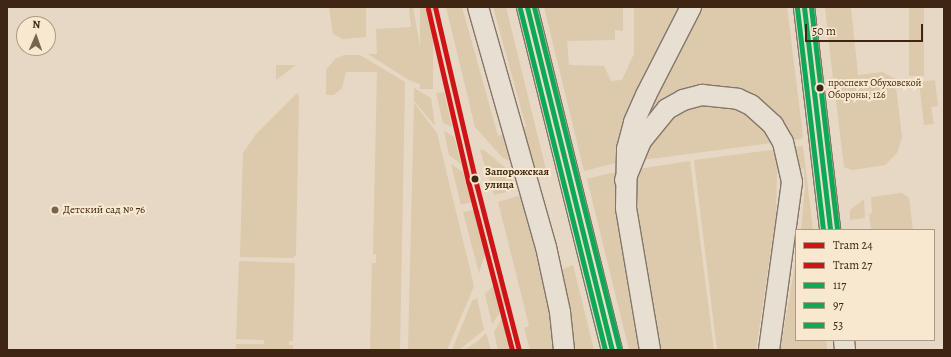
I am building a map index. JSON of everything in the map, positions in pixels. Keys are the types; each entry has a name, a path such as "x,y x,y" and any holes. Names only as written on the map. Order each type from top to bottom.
{"main road":[{"path":"478,7 546,247 560,312 564,350"},
{"path":"527,7 612,350"},
{"path":"650,350 635,269 626,208 625,180 627,149 634,122 691,7"},
{"path":"804,7 830,229"},
{"path":"625,180 641,141 656,120 667,109 683,100 702,95 738,99 751,105 773,125 782,142 790,166 791,195 769,350"}],"shaded area":[{"path":"329,7 366,7 366,37 343,39 333,34"},
{"path":"409,7 413,7 427,87 409,80 368,54 377,54 376,29 411,27"},
{"path":"420,7 433,7 433,89 420,89"},
{"path":"446,7 462,7 498,136 526,127 493,7 506,7 548,178 503,158 475,127"},
{"path":"544,7 623,7 623,31 615,30 615,40 567,41 569,65 604,66 611,81 622,80 634,54 634,7 787,7 803,136 801,139 612,164 584,171"},
{"path":"825,7 851,7 858,75 882,72 895,79 902,137 897,153 885,165 852,170 844,167 835,92 837,91 836,79 833,79"},
{"path":"909,7 924,7 924,76 909,76"},
{"path":"344,55 360,55 405,82 400,350 370,350 372,263 376,263 376,254 373,254 377,72 346,72 342,88 334,95 326,95 326,70 335,59"},
{"path":"276,65 296,65 276,80"},
{"path":"935,80 938,106 931,107 934,124 924,125 919,82"},
{"path":"414,88 431,98 435,126 414,101"},
{"path":"444,92 452,127 443,123 436,93"},
{"path":"297,93 299,96 296,255 293,258 240,257 243,153 256,134"},
{"path":"414,103 437,133 474,286 447,350 408,350"},
{"path":"444,131 454,137 461,164 449,155"},
{"path":"803,146 813,229 801,229 805,188 804,168 777,172 776,216 756,350 717,350 694,160"},
{"path":"480,150 484,150 509,171 515,190 494,195"},
{"path":"690,161 714,350 629,350 587,179 606,174"},
{"path":"451,164 463,172 471,202 461,205"},
{"path":"535,191 558,271 573,265 594,350 530,350 524,328 529,326 498,202"},
{"path":"902,193 909,198 913,229 871,229 869,214 872,213 871,197"},
{"path":"864,199 865,218 850,220 850,210"},
{"path":"478,209 488,245 479,273 463,212"},
{"path":"239,262 295,263 293,341 289,341 289,345 293,345 293,350 236,350 236,344 264,344 264,340 236,339"},
{"path":"795,265 795,341 826,341 827,350 780,350"},
{"path":"499,280 505,305 492,324 485,294"},
{"path":"477,298 484,330 459,350 452,350 472,301"},
{"path":"506,318 515,350 498,350 494,332 501,320"},
{"path":"486,333 491,350 465,350 478,341"}],"tram line":[{"name":"24","path":"435,7 475,179 519,350"},
{"name":"27","path":"428,9 468,181 512,350"}],"transit line":[{"name":"117","path":"527,7 612,350"},
{"name":"53","path":"534,7 619,348"},
{"name":"117","path":"804,7 830,229"},
{"name":"53","path":"811,7 837,229"},
{"name":"97","path":"797,8 823,229"},
{"name":"97","path":"520,9 605,350"}],"place":[{"name":"проспект Обуховской Обороны, 126","path":"820,88"},
{"name":"Запорожская улица","path":"475,179"},
{"name":"Детский сад № 76","path":"55,210"}]}
